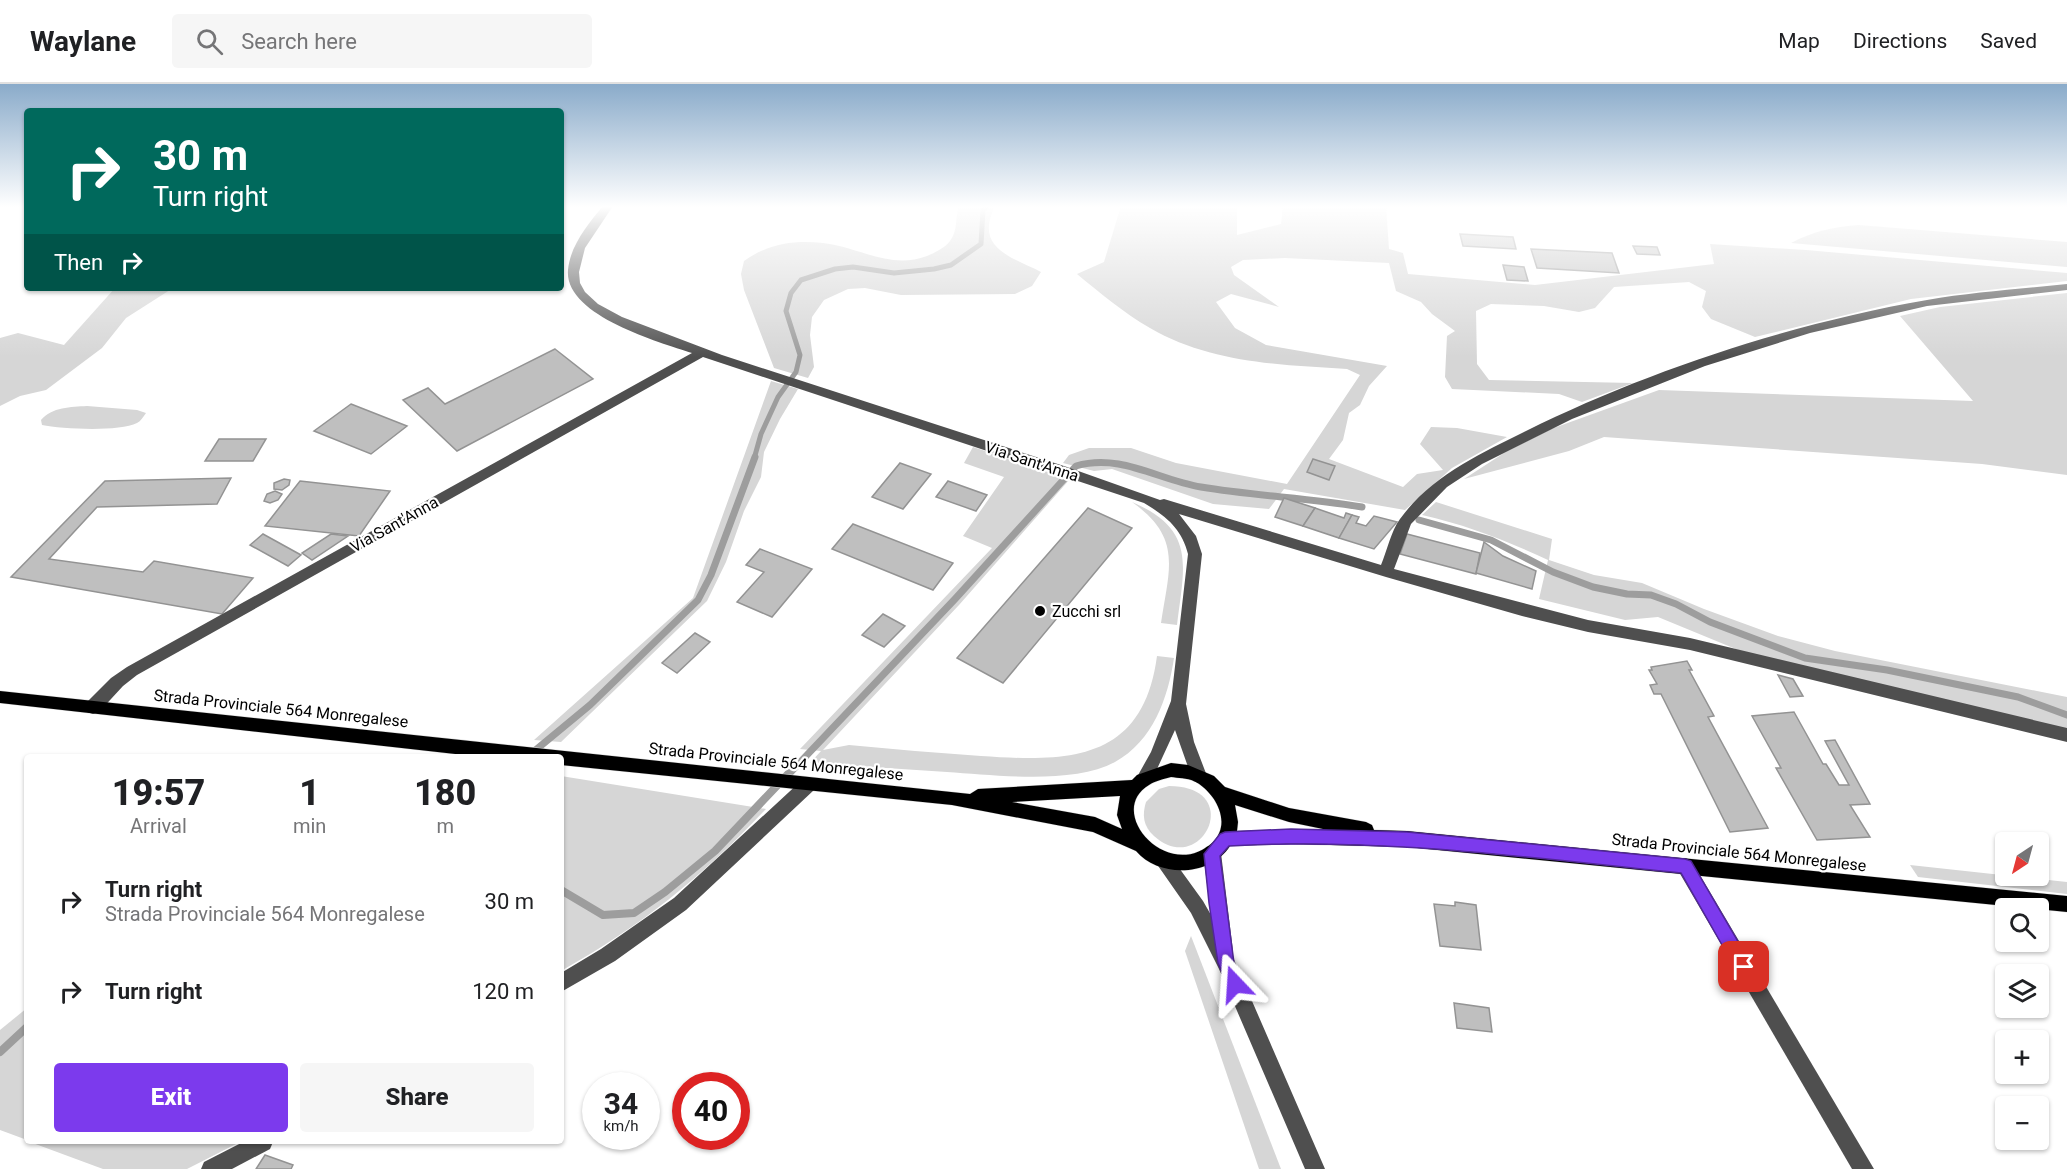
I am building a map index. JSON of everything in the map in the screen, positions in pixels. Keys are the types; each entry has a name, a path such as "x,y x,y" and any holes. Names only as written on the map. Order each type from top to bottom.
{"main road":[{"name":"Strada Provinciale 564 Monregalese","path":"0,697 527,754"},
{"name":"Strada Provinciale 564 Monregalese","path":"564,758 952,798 1095,825 1137,844 1149,854 1163,860 1180,863 1197,861 1212,854"},
{"name":"Strada Provinciale 564 Monregalese","path":"952,798 1096,791 1139,782 1171,770 1199,776 1220,793 1289,815 1407,839"},
{"path":"1137,844 1128,830 1124,815 1126,800 1139,782"},
{"path":"1212,854 1225,839 1230,816 1220,793"},
{"name":"Strada Provinciale 564 Monregalese","path":"1225,839 1291,836 1407,839 2067,904"}],"street":[{"name":"Via Sant'Anna","path":"577,257 574,281 581,295 607,315 703,352 1149,500 1181,522 1191,537 1195,554 1179,701 1183,732 1190,757 1199,776"},
{"path":"1386,572 1405,522 1442,484 1477,461 1567,416 1701,363 1807,330 1927,303 2067,286"},
{"name":"Via Sant'Anna","path":"93,707 101,696 132,671 703,352"},
{"path":"1149,500 1386,572 1522,610 1588,626 1690,644 2067,735"},
{"name":"Via Sant'Anna","path":"1139,782 1162,746 1179,701"},
{"path":"564,981 608,955 680,904 800,784"},
{"path":"1212,854 1226,963"},
{"path":"1163,860 1197,907 1226,963 1315,1169"},
{"path":"1685,866 1864,1169"},
{"path":"211,1169 259,1144"}],"shaded area":[{"path":"751,257 878,257 913,260 925,257 1009,257 1041,272 1032,286 1015,294 901,295 865,288 848,289 824,300 812,317 810,335 814,367 808,378 774,368 744,290 741,274 744,261"},
{"path":"1106,257 1404,257 1408,274 1535,285 1714,264 1713,257 1881,257 2067,273 2067,281 1911,299 1755,337 1711,319 1702,307 1706,291 1689,282 1614,287 1595,308 1579,312 1544,306 1491,304 1476,311 1477,364 1489,380 1633,383 1582,402 1559,394 1452,389 1445,377 1447,336 1455,331 1432,314 1421,302 1396,291 1389,263 1285,258 1243,260 1231,267 1234,275 1279,307 1231,294 1216,302 1235,328 1266,345 1387,366 1369,386 1360,405 1349,413 1343,440 1329,459 1403,487 1417,474 1443,470 1420,444 1431,427 1457,428 1507,437 1452,468 1405,510 1284,489 1269,509 1213,504 1112,469 1094,471 1063,463 1069,455 1089,448 1131,448 1176,463 1287,484 1360,375 1347,369 1246,360 1197,349 1173,340 1122,309 1077,274 1104,262"},
{"path":"1948,257 2067,257 2067,267"},
{"path":"112,291 168,291 126,318 102,348 46,390 20,396 0,406 0,338 18,333 64,345"},
{"path":"2067,293 2067,475 1982,464 1604,437 1569,451 1464,479 1504,453 1551,429 1659,390 1973,401 1900,316 1940,307"},
{"path":"771,381 798,389 764,452 761,477 744,511 726,562 707,601 561,742 534,740 693,598"},
{"path":"87,406 137,410 146,413 137,423 117,428 63,428 42,425 41,420 51,412 62,408"},
{"path":"973,447 1070,479 959,605 823,750 849,745 1013,758 1071,755 1096,748 1118,736 1136,717 1149,691 1157,656 1174,658 1168,688 1156,717 1139,743 1128,753 1115,762 1077,774 1033,777 810,763 821,751 800,749 992,548 963,536 1004,477 964,463"},
{"path":"1132,502 1153,513 1177,538 1182,552 1183,568 1177,625 1161,623 1169,570 1166,542 1148,515"},
{"path":"1436,502 1552,539 1549,560 1594,575 1642,583 1778,636 1835,651 2067,697 2067,729 1743,652 1658,617 1625,620 1539,599 1548,560 1486,534 1422,515"},
{"path":"564,776 766,809 695,878 619,936 564,969"},
{"path":"1169,786 1192,790 1206,800 1211,813 1208,827 1200,839 1187,846 1172,846 1154,836 1146,824 1144,811 1146,802 1159,789"},
{"path":"1910,865 1995,874 1995,886 1918,877"},
{"path":"2049,880 2067,882 2067,894 1997,886 2049,886"},
{"path":"1191,936 1281,1169 1259,1169 1185,951"},
{"path":"24,1010 24,1139 0,1130 0,1030"},
{"path":"35,1144 236,1144 187,1169 103,1169"}],"building":[{"path":"1533,257 1613,257 1619,273 1537,268"},
{"path":"1503,265 1524,267 1528,281 1507,280"},
{"path":"555,349 593,379 457,451 403,400 428,388 445,404"},
{"path":"351,404 407,426 371,454 314,431"},
{"path":"219,439 266,439 253,461 205,461"},
{"path":"1313,459 1335,466 1329,480 1307,472"},
{"path":"900,463 931,474 903,509 872,497"},
{"path":"231,478 217,504 97,507 49,559 143,572 154,561 253,578 222,614 11,577 105,481"},
{"path":"284,479 290,480 289,485 282,490 274,489 274,483"},
{"path":"300,481 390,491 359,536 265,526"},
{"path":"948,481 987,495 976,511 936,497"},
{"path":"275,491 282,494 278,500 270,503 264,501 267,494"},
{"path":"1284,498 1315,508 1303,526 1275,517"},
{"path":"1088,508 1132,528 1003,683 957,658"},
{"path":"1315,508 1344,518 1346,513 1352,515 1339,538 1303,526"},
{"path":"1352,515 1359,517 1356,523 1366,526 1374,516 1397,522 1374,549 1339,538"},
{"path":"853,524 953,563 933,590 832,549"},
{"path":"263,534 301,555 288,566 250,545"},
{"path":"331,534 348,536 312,560 302,553"},
{"path":"1407,534 1480,553 1476,574 1400,554"},
{"path":"1484,542 1503,556 1536,571 1532,589 1476,573"},
{"path":"760,549 812,569 772,617 737,602 764,572 746,565"},
{"path":"883,614 905,626 884,647 862,635"},
{"path":"695,633 710,642 677,673 662,663"},
{"path":"1687,661 1692,670 1689,670 1714,716 1708,717 1768,828 1730,832 1661,694 1654,694 1650,685 1657,684 1649,670 1652,670 1651,667"},
{"path":"1778,675 1793,679 1803,696 1790,697"},
{"path":"1794,712 1823,764 1826,764 1839,785 1849,785 1825,741 1835,740 1870,804 1850,805 1870,837 1817,840 1776,768 1781,768 1752,716"},
{"path":"1455,902 1476,905 1481,950 1440,946 1434,904 1455,906"},
{"path":"1454,1003 1489,1008 1492,1032 1457,1028"},
{"path":"265,1155 293,1165 291,1169 256,1169"}],"waterway":[{"path":"754,459 761,434 778,397 796,372 800,355 786,311 791,293 801,280 835,269 853,267 894,273 934,269 951,265 963,257"},
{"path":"532,753 590,705 698,600 711,575 755,457"},
{"path":"788,775 955,599 1076,466 1093,463 1124,465 1201,487 1362,507"},
{"path":"1419,520 1491,540 1553,572 1593,587 1627,594 1651,595 1676,604 1710,622 1805,658 1887,670 2018,697 2067,715"},
{"path":"564,892 603,915 634,913 665,892 715,851 789,773"},
{"path":"0,1052 24,1030"}],"place":[{"name":"Zucchi srl","path":"1040,611"}],"route":[{"path":"1235,984 1226,963 1212,854 1225,839 1291,836 1407,839 1685,866 1744,967"}]}
